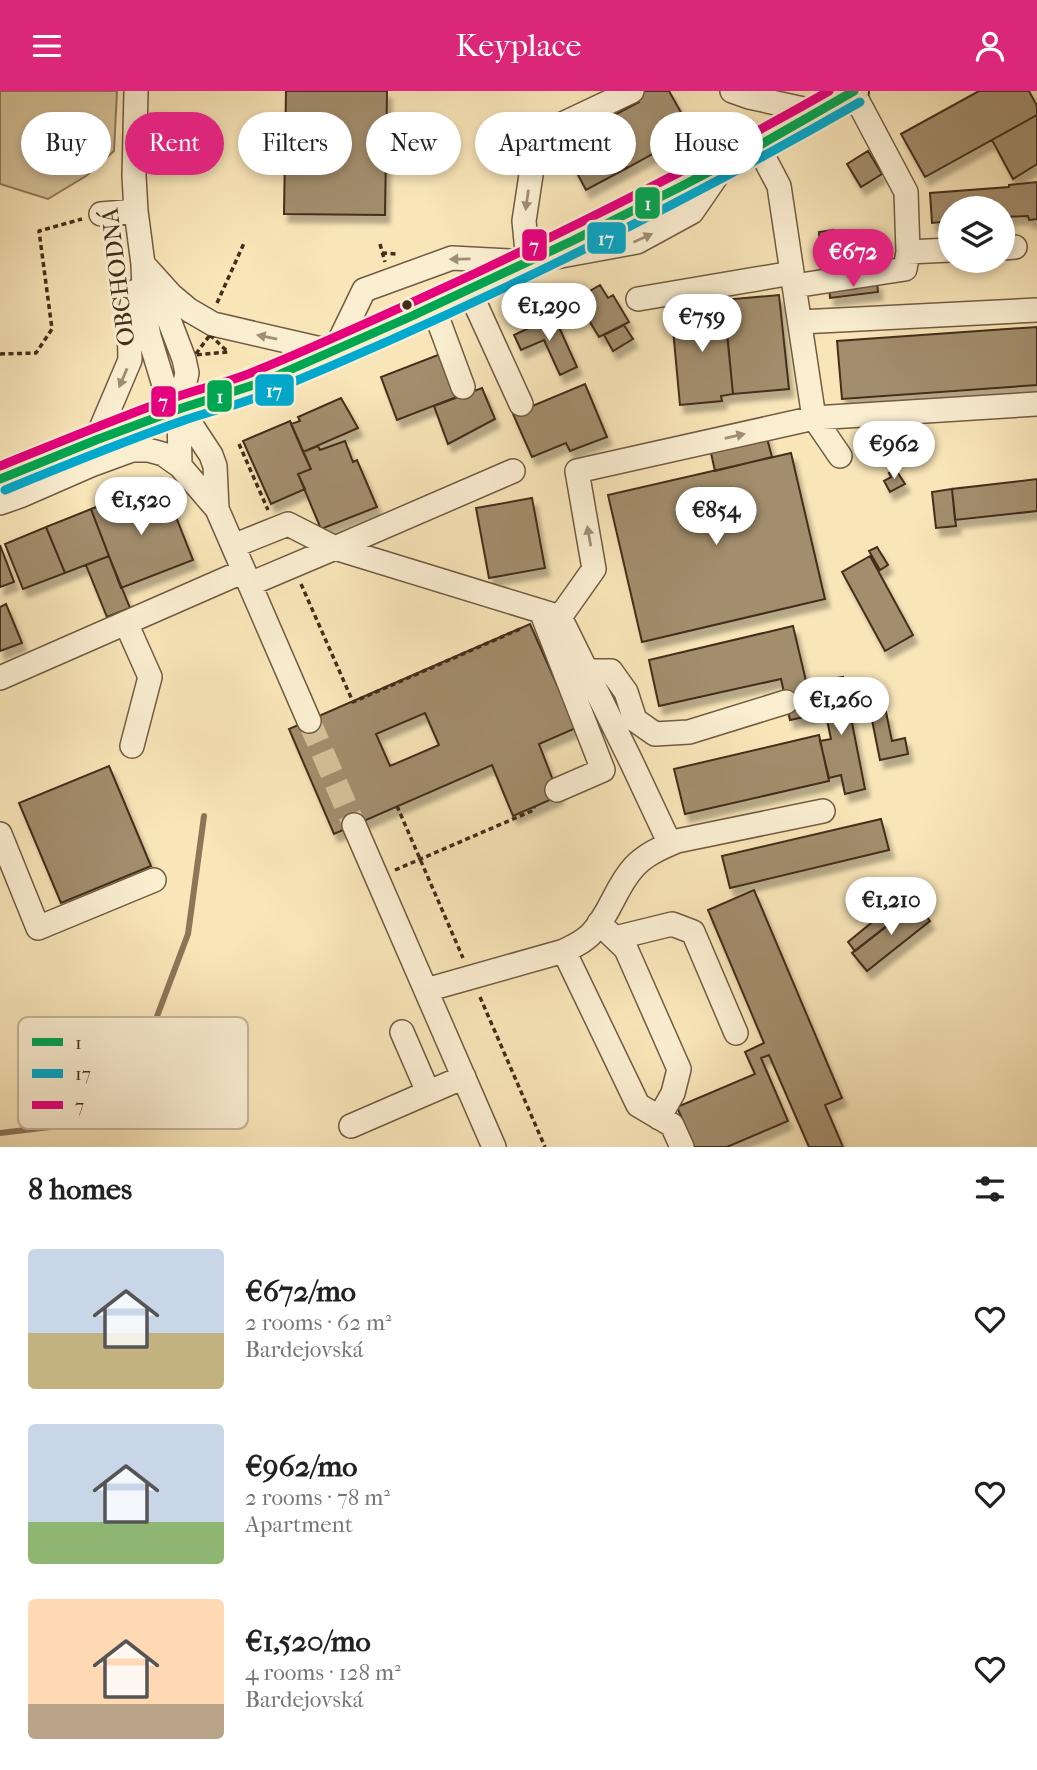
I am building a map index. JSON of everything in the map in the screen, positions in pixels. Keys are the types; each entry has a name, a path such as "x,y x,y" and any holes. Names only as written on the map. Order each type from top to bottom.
{"main road":[{"path":"763,143 854,91"},
{"path":"0,479 179,409 245,389 334,352 528,262 703,175"}],"street":[{"name":"OBCHODNÁ","path":"136,91 136,211 143,264 145,316 163,382 213,460 217,509"},
{"path":"143,264 172,295 201,319 334,352 365,290 452,257 528,262 524,221 534,155 541,142 552,129 632,91"},
{"path":"732,91 817,112"},
{"path":"638,299 905,269 908,252 906,192 854,91"},
{"path":"763,156 779,186 814,418 840,456"},
{"path":"101,214 136,211"},
{"path":"908,252 938,251"},
{"path":"96,440 130,360 129,315 143,264"},
{"path":"469,290 520,404"},
{"path":"433,306 463,387"},
{"path":"800,322 1037,310"},
{"path":"548,617 594,569 578,471 814,418 1037,404"},
{"path":"179,409 180,466"},
{"path":"0,503 132,450 163,454 180,466 217,509 309,721"},
{"path":"0,678 126,623 247,578 293,566 513,471"},
{"path":"233,546 288,524 335,548 548,617 586,671 670,844"},
{"path":"548,617 603,770 557,790"},
{"path":"126,623 150,677 132,746"},
{"path":"586,671 611,671 626,691 635,720 655,734 689,732 786,702"},
{"path":"607,931 632,869 644,857 659,848 823,811"},
{"path":"354,825 494,1147"},
{"path":"0,834 38,928 154,880"},
{"path":"426,991 564,951 591,934 672,924 692,932 736,1033"},
{"path":"607,931 626,949 679,1069 673,1093 659,1118"},
{"path":"564,951 638,1105 672,1125 682,1147"},
{"path":"402,1032 428,1092"},
{"path":"351,1125 464,1077"}],"path":[{"path":"0,354 36,353 52,329 39,231 101,214"},
{"path":"216,305 245,241"},
{"path":"380,244 387,269"},
{"path":"210,335 228,352 206,354 195,355 210,335"},
{"path":"239,444 276,528"},
{"path":"293,566 353,702 548,617"},
{"path":"420,859 534,810 534,807"}],"shaded area":[{"path":"0,91 117,91 114,151 111,154 111,112 21,112 21,175 86,176 48,199 0,184"}],"building":[{"path":"286,91 387,91 387,112 366,112 366,175 386,175 385,215 284,214 285,175 352,175 352,112 286,112"},
{"path":"632,91 669,91 681,112 650,112 650,155 636,163 636,112 620,112 639,102"},
{"path":"979,91 1029,91 1037,106 1037,115 925,177 901,134"},
{"path":"1037,115 1037,164 1013,179 992,140"},
{"path":"868,151 882,174 861,187 847,164"},
{"path":"578,175 614,175 586,190"},
{"path":"1037,182 1037,219 1015,217 1015,196 938,196 938,222 932,223 930,193"},
{"path":"833,230 836,274 823,275 819,232"},
{"path":"877,281 878,292 830,298 829,286"},
{"path":"600,285 608,298 613,295 629,322 599,337 576,299"},
{"path":"779,295 789,389 733,394 724,300"},
{"path":"724,304 733,394 721,396 722,401 680,405 671,308"},
{"path":"554,316 577,367 560,375 544,340 521,350 514,335"},
{"path":"624,325 633,339 613,351 604,335"},
{"path":"1037,327 1037,385 842,399 837,341"},
{"path":"443,353 459,396 397,420 381,377"},
{"path":"585,384 607,437 570,451 566,443 532,457 513,414"},
{"path":"482,388 495,419 448,444 434,406"},
{"path":"341,398 358,428 303,452 291,424 300,421 298,417"},
{"path":"290,421 311,469 298,474 305,489 271,504 243,441"},
{"path":"765,431 772,457 715,471 709,444"},
{"path":"345,441 353,462 357,460 377,507 321,529 298,474 311,469 303,452 318,446 320,450"},
{"path":"791,453 825,599 642,642 608,495"},
{"path":"896,470 905,484 890,492 884,481 891,477 889,473"},
{"path":"1037,479 1037,511 955,520 952,489"},
{"path":"150,486 160,512 172,507 193,560 121,588 91,509"},
{"path":"952,489 956,526 936,528 932,492"},
{"path":"532,498 545,568 489,578 476,508"},
{"path":"91,509 109,556 65,573 46,527"},
{"path":"46,527 65,573 23,589 5,544"},
{"path":"0,545 14,582 0,587"},
{"path":"877,547 888,565 880,570 869,551"},
{"path":"109,556 130,608 107,617 86,565"},
{"path":"870,556 913,635 885,651 842,572"},
{"path":"6,604 22,643 0,651 0,607"},
{"path":"530,624 576,728 539,744 559,796 513,816 492,765 334,834 289,729","holes":["425,713 439,745 390,766 376,734"]},
{"path":"793,626 814,715 790,720 781,679 659,706 649,660"},
{"path":"843,677 865,789 845,794 841,775 829,778 820,741 831,739 819,681"},
{"path":"886,712 892,741 905,738 908,754 880,760 871,715"},
{"path":"819,735 829,781 685,814 674,769"},
{"path":"109,766 151,866 61,903 19,803"},
{"path":"881,819 889,850 730,888 722,856"},
{"path":"754,890 842,1098 825,1105 843,1147 809,1147 769,1055 761,1058 788,1121 727,1147 694,1147 677,1107 755,1074 745,1052 764,1043 708,910"},
{"path":"916,903 930,921 867,971 852,953"},
{"path":"893,905 901,915 855,951 848,942"}],"waterway":[{"path":"157,1017 188,934 204,816"},
{"path":"0,1133 34,1129"}],"tunnel":[{"path":"309,721 354,825"}],"transit line":[{"name":"7","path":"0,466 151,406 248,374 368,323 610,208 829,91"},
{"name":"1","path":"0,479 179,409 260,383 412,316 684,185 854,91"},
{"name":"17","path":"5,490 160,429 257,397 494,293 716,182 860,102"}]}
